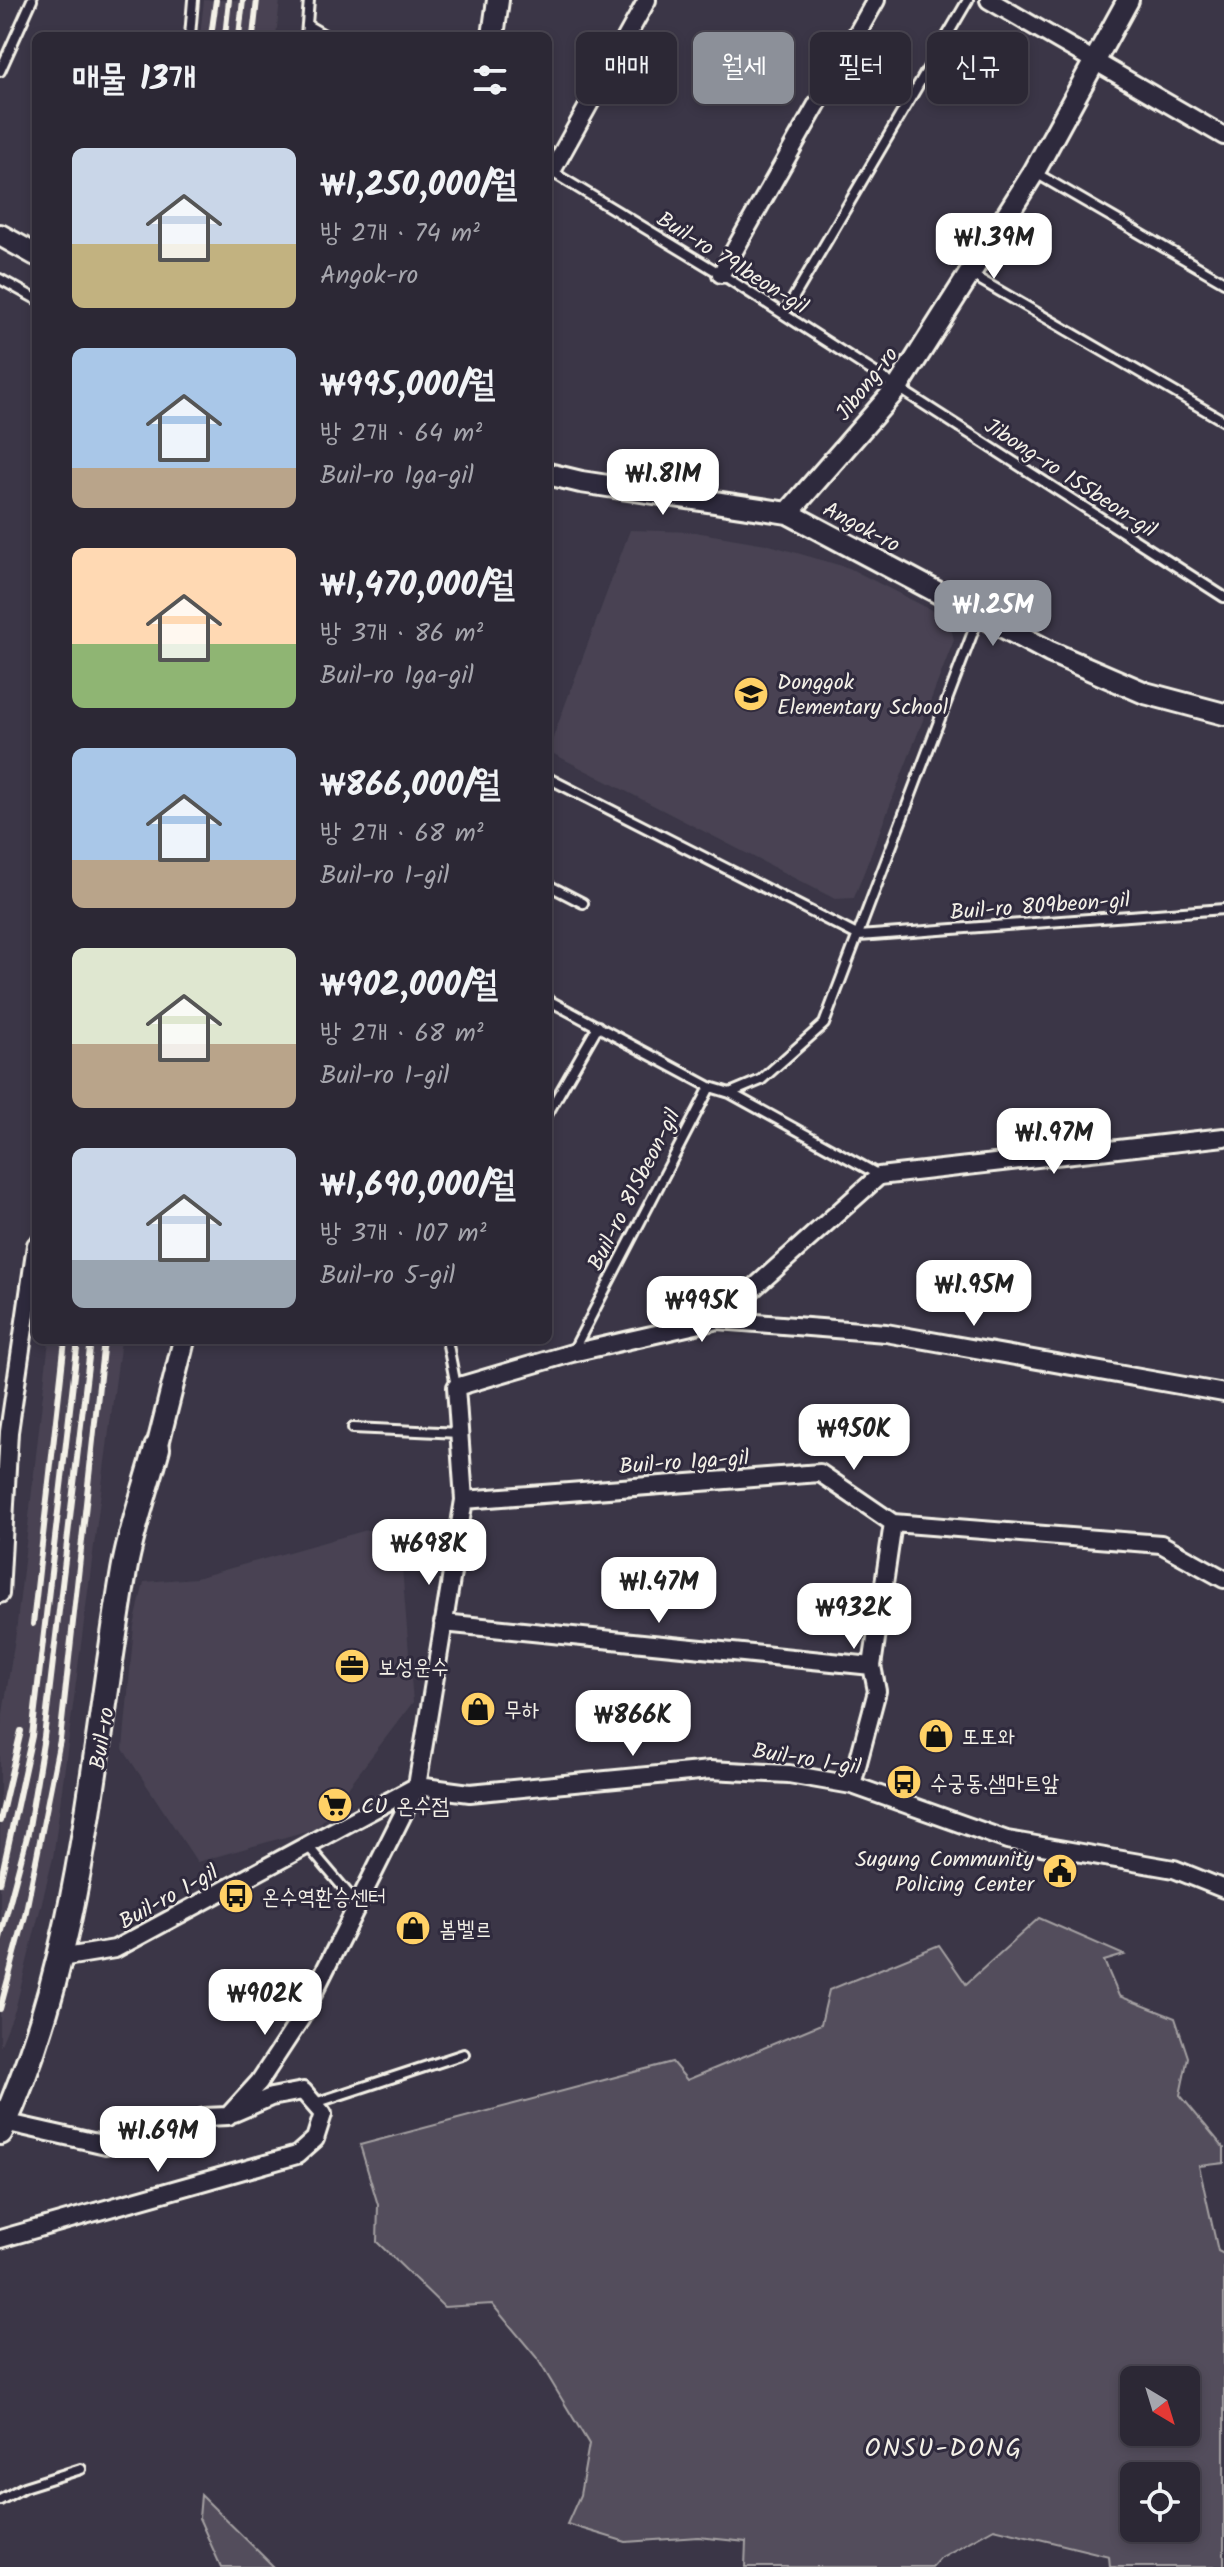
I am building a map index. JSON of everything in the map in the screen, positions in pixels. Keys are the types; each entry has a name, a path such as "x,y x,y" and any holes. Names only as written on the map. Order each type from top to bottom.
{"main road":[{"name":"Buil-ro","path":"2,2127 33,2047 60,1958 103,1730 125,1568 157,1448"}],"street":[{"path":"494,32 498,0"},
{"path":"552,166 647,0"},
{"path":"721,274 876,0"},
{"path":"989,0 1224,136"},
{"name":"Jibong-ro","path":"788,513 898,387 972,275 1034,172 1128,0"},
{"path":"0,235 32,253"},
{"name":"Angok-ro","path":"552,475 788,513 1050,652 1145,693 1224,714"},
{"path":"718,1320 879,1176 1224,1137"},
{"path":"0,1594 9,1432 32,1273"},
{"path":"228,2116 259,2082 301,2018 417,1786 464,1500 456,1387 572,1353 718,1320 886,1333 1224,1393"},
{"name":"Buil-ro","path":"157,1448 183,1344"},
{"name":"Buil-ro 1ga-gil","path":"464,1500 820,1473 893,1523 1161,1544 1224,1579"},
{"path":"852,1785 877,1691 872,1666 893,1523"},
{"path":"443,1623 872,1666"},
{"name":"Buil-ro 1-gil","path":"60,1958 115,1949 417,1786 470,1793 710,1770 747,1770 852,1785 1007,1840 1174,1869 1224,1889"},
{"path":"0,2239 297,2155 315,2139 323,2114 303,2091 271,2097 228,2116 205,2117 106,2145 2,2127"}],"lane":[{"path":"0,71 32,0"},
{"path":"190,32 193,0"},
{"path":"306,32 309,0"},
{"path":"784,314 968,0"},
{"path":"307,25 319,32"},
{"name":"Buil-ro 791beon-gil","path":"552,171 898,387"},
{"path":"1034,172 1224,282"},
{"path":"972,275 1224,421"},
{"path":"0,279 32,297"},
{"name":"Jibong-ro 155beon-gil","path":"898,387 1224,597"},
{"path":"730,1093 761,1080 824,1024 979,616"},
{"path":"552,780 859,936"},
{"path":"552,887 583,903"},
{"name":"Buil-ro 809beon-gil","path":"859,936 1224,909"},
{"path":"552,1002 710,1087 730,1093 879,1176"},
{"path":"552,1106 598,1026"},
{"name":"Buil-ro 815beon-gil","path":"572,1353 710,1087"},
{"path":"448,1344 456,1387"},
{"path":"353,1428 460,1433"},
{"path":"307,1844 359,1907"},
{"path":"314,2104 464,2054"},
{"path":"0,2500 24,2487 81,2469"}],"shaded area":[{"path":"204,0 280,0 276,32 200,32"},
{"name":"Donggok Elementary School","path":"630,530 695,532 766,544 849,568 949,619 954,640 854,898 835,899 552,753 552,740"},
{"path":"49,1344 120,1344 53,1858 15,2010 0,2047 0,1732 16,1632"},
{"path":"381,1526 399,1531 413,1702 317,1828 197,1862 123,1749 134,1626 144,1582 196,1578"},
{"path":"1039,1918 1124,1955 1104,1961 1119,1996 1175,2018 1188,2057 1180,2095 1224,2148 1224,2163 1199,2166 1218,2251 1224,2254 1224,2567 1110,2567 1109,2556 994,2528 940,2558 932,2567 745,2567 746,2542 698,2537 626,2542 567,2524 580,2495 589,2444 537,2358 492,2304 444,2307 377,2242 378,2205 360,2145 672,2062 687,2080 821,2024 829,1990 939,1945 966,1984"},
{"path":"201,2495 274,2567 221,2567 199,2518"}],"railway":[{"path":"212,32 216,0"},
{"path":"225,32 229,0"},
{"path":"239,32 243,0"},
{"path":"253,32 257,0"},
{"path":"33,1624 65,1344"},
{"path":"0,1883 32,1736 78,1344"},
{"path":"0,1938 28,1833 44,1737 91,1344"},
{"path":"0,2009 25,1916 60,1740 104,1344"},
{"path":"0,1821 21,1731"}],"place":[{"name":"Donggok Elementary School","path":"751,694"},
{"name":"보성운수","path":"352,1666"},
{"name":"무하","path":"478,1709"},
{"name":"또또와","path":"936,1736"},
{"name":"수궁동.샘마트앞","path":"904,1782"},
{"name":"CU 온수점","path":"335,1805"},
{"name":"Sugung Community Policing Center","path":"1060,1871"},
{"name":"온수역환승센터","path":"236,1896"},
{"name":"봄벨르","path":"413,1928"}],"district":[{"name":"ONSU-DONG","path":"944,2447"}]}
